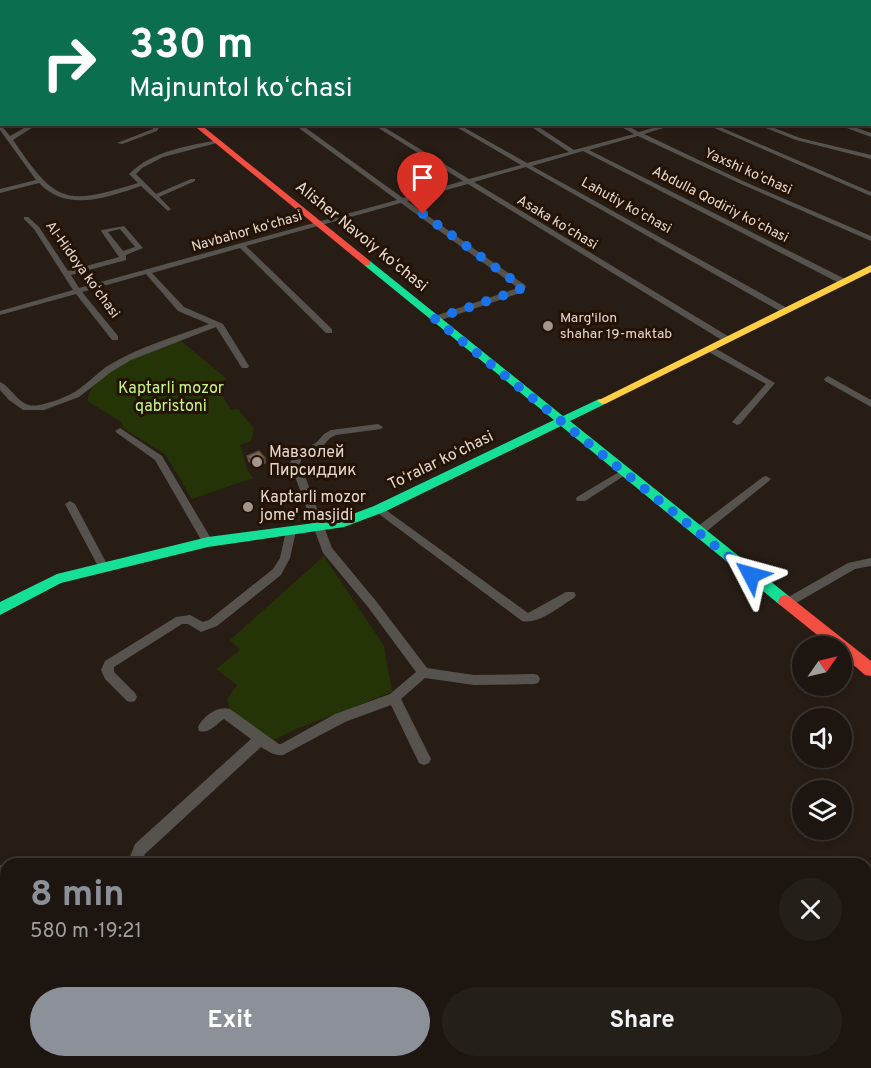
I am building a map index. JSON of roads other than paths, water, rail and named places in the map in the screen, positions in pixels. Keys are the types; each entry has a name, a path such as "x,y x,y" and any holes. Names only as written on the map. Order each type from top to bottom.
{"main road":[{"name":"Alisher Navoiy koʻchasi","path":"198,126 871,670"},
{"name":"Toʻralar koʻchasi","path":"0,609 57,579 159,552 208,542 339,524 379,509 710,349 871,268"}],"street":[{"path":"0,126 40,181 57,195 72,198 101,197 141,184"},
{"path":"10,139 33,126"},
{"path":"120,143 155,130 157,126"},
{"path":"306,126 302,128 522,287 435,319"},
{"name":"Asaka koʻchasi","path":"377,126 466,183 728,340"},
{"name":"Lahutiy koʻchasi","path":"457,126 786,310"},
{"path":"532,126 575,153"},
{"name":"Yaxshi koʻchasi","path":"621,126 871,239"},
{"name":"Navbahor koʻchasi","path":"0,313 667,126"},
{"path":"712,126 871,194"},
{"path":"763,126 789,136 871,157"},
{"path":"844,126 871,135"},
{"path":"168,209 132,174 179,149 218,142"},
{"name":"Abdulla Qodiriy koʻchasi","path":"585,150 844,282"},
{"path":"156,196 193,180"},
{"path":"0,191 40,181"},
{"name":"Al-Hidoya koʻchasi","path":"26,218 37,228 78,292 115,338"},
{"path":"67,274 123,258 104,231 122,227 139,248 122,254"},
{"path":"241,245 329,331"},
{"path":"148,272 181,309 217,324 245,366"},
{"path":"0,384 20,404 33,410 76,395 108,369 128,358 217,324"},
{"path":"710,349 771,383 737,423"},
{"path":"828,379 871,404"},
{"path":"378,427 334,432 319,445 295,458 317,528 327,550 372,604 423,673 474,680 534,679"},
{"path":"120,431 159,458 208,542"},
{"path":"581,499 624,472"},
{"path":"698,532 766,480"},
{"path":"70,504 104,568"},
{"path":"379,509 525,618 536,615 570,595"},
{"path":"131,697 109,675 107,670 109,664 180,620 190,619 201,627 213,623 277,573 287,554 291,531"},
{"path":"787,603 852,566 871,562"},
{"path":"204,727 220,714 226,713 277,750 283,749 340,718 394,698 423,673"},
{"path":"394,698 424,759"},
{"path":"136,858 140,849 260,739"}],"place":[{"name":"Marg'ilon shahar 19-maktab","path":"548,326"},
{"name":"Мавзолей Пирсиддик","path":"257,462"},
{"name":"Kaptarli mozor jome' masjidi","path":"248,507"}],"park label":[{"name":"Kaptarli mozor qabristoni","path":"171,398"}]}
